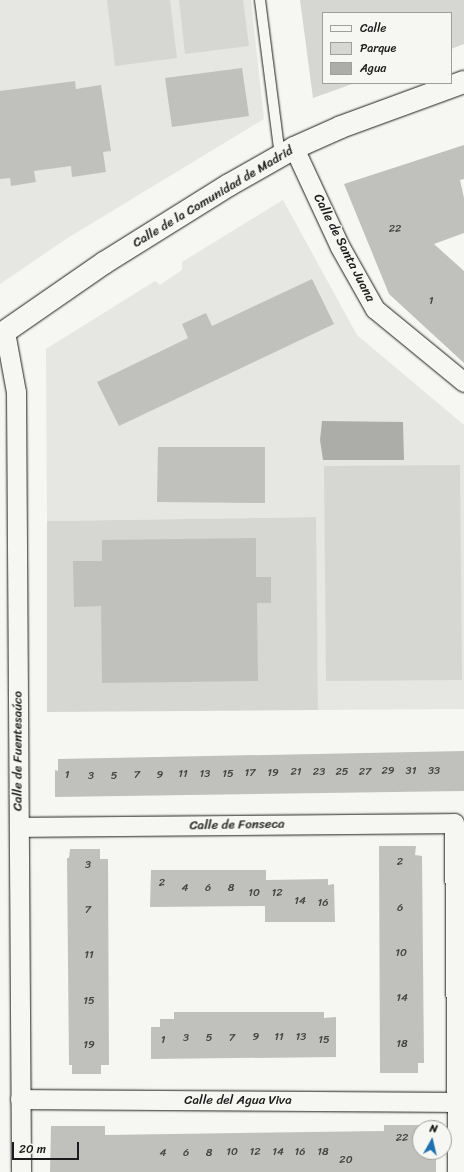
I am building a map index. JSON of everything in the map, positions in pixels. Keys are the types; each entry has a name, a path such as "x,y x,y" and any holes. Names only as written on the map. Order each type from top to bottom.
{"street":[{"name":"Calle de la Comunidad de Madrid","path":"2,334 104,263 229,184 287,152 341,127 464,82"},
{"name":"Calle de Santa Juana","path":"287,152 375,309 464,382"},
{"name":"Calle de Fuentesaúco","path":"2,334 16,392 21,1172"},
{"name":"Calle de Fonseca","path":"19,827 454,823 456,1102"},
{"name":"Calle del Agua Viva","path":"20,1099 456,1102"},
{"path":"456,1102 457,1172"}],"lane":[{"path":"260,0 287,152"}],"shaded area":[{"path":"0,0 251,0 264,119 66,239 0,284"},
{"path":"283,200 357,335 464,425 464,709 318,710 315,517 47,521 46,349 155,281 160,285 182,270 182,262"}],"green space":[{"path":"107,0 170,0 177,58 115,66"},
{"path":"179,0 243,0 249,46 185,54"},
{"path":"300,0 464,0 464,44 452,49 452,12 322,12 322,84 352,84 313,98"},
{"path":"460,465 462,680 326,681 324,466"},
{"path":"316,517 318,710 47,712 47,521"}],"water":[{"path":"322,421 403,422 404,460 323,460 320,440"}],"building":[{"path":"242,68 249,116 172,127 165,78"},
{"path":"75,81 76,89 101,85 111,151 103,152 106,172 72,177 71,166 34,171 36,182 11,186 10,178 0,179 0,91"},
{"path":"464,145 464,179 460,180 464,198 464,233 434,244 464,271 464,363 389,294 344,184"},
{"path":"312,279 334,324 119,426 97,382 188,338 182,324 206,313 212,326"},
{"path":"158,447 265,447 265,503 157,502"},
{"path":"256,538 256,577 271,577 271,603 257,603 258,681 102,683 101,606 74,607 73,561 102,561 102,540"},
{"path":"464,751 464,791 55,797 55,770 58,771 58,759"},
{"path":"379,846 416,846 415,855 422,856 424,1063 418,1063 418,1073 380,1073"},
{"path":"70,849 100,849 100,859 108,859 109,1065 101,1065 101,1074 72,1074 72,1065 69,1065 67,858 69,858"},
{"path":"151,870 266,870 266,880 328,879 328,885 334,884 335,922 265,922 265,906 150,907"},
{"path":"174,1012 324,1012 324,1018 336,1017 336,1057 151,1059 151,1027 160,1027 160,1019 174,1019"},
{"path":"384,1125 412,1125 412,1160 436,1160 436,1172 50,1172 51,1126 105,1126 105,1135 384,1131"}]}
